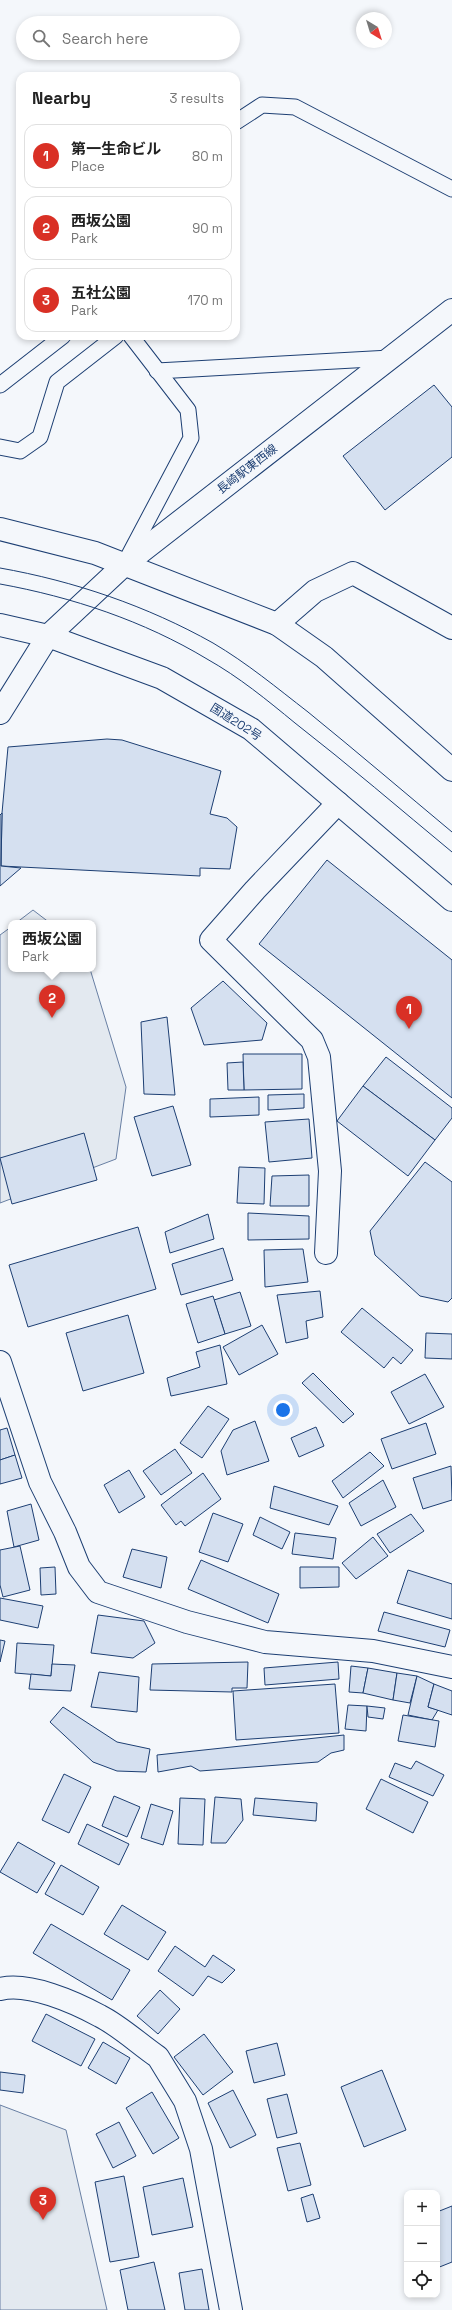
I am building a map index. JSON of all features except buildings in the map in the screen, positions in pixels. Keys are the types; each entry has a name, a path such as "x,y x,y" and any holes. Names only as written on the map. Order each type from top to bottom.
{"main road":[{"name":"長崎駅東西線","path":"1,712 48,636 124,565 452,310"},
{"path":"0,529 95,553 276,624 324,657 452,770"},
{"path":"276,624 315,591 353,573 452,628"},
{"name":"国道202号","path":"0,625 48,636 162,678 251,729 452,900"},
{"path":"326,1253 330,1171 318,1057 312,1040 211,940 255,890 338,803"},
{"path":"0,1362 40,1482 65,1532 79,1567 98,1592 187,1622 265,1642 372,1650 452,1667"},
{"path":"0,1988 9,1987 47,1993 101,2016 158,2057 165,2066 185,2101 201,2149 231,2310"}],"lane":[{"path":"240,119 262,105 295,108 452,189"},
{"path":"0,386 58,340"},
{"path":"0,446 20,451 40,437 57,382 111,340"},
{"path":"124,565 191,438 188,410 134,340"},
{"path":"157,371 390,358"}],"shaded area":[{"path":"33,910 46,920 20,920"},
{"path":"8,929 8,972 91,972 126,1087 116,1159 0,1203 0,935"},
{"path":"0,2105 66,2130 107,2310 0,2310"}],"tram line":[{"path":"0,568 28,573 110,596 136,606 213,643 250,667 308,712 452,832"},
{"path":"0,584 27,589 81,603 107,612 183,645 219,666 242,681 274,706 452,852"}],"place":[{"name":"西坂公園","path":"52,1018"},
{"name":"第一生命ビル","path":"409,1029"},
{"name":"五社公園","path":"43,2220"}]}
